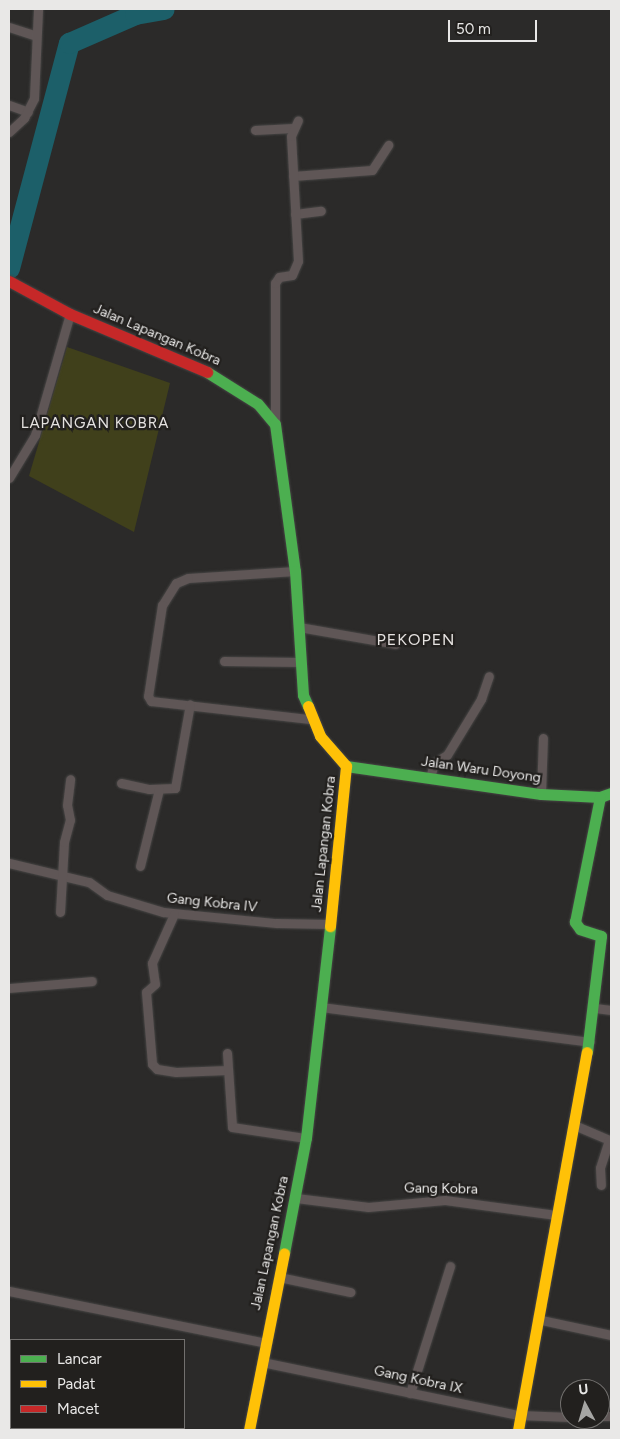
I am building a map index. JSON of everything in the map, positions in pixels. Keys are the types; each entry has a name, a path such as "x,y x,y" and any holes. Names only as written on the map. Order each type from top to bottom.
{"street":[{"path":"9,132 28,112 37,83 36,36 38,9"},
{"path":"9,27 36,36"},
{"path":"9,105 28,112"},
{"path":"255,130 295,124 293,176 299,245 296,271 278,277 275,283 275,424"},
{"path":"293,176 372,170 388,145"},
{"path":"295,214 321,212"},
{"name":"Jalan Lapangan Kobra","path":"9,282 70,314 214,375 258,404 275,424 295,571 301,662 310,720 346,766 346,802 306,1138 296,1198 278,1277 249,1430"},
{"path":"9,478 35,436 70,314"},
{"path":"295,571 188,578 176,583 166,596 148,696 151,701 190,704 310,720"},
{"path":"299,628 396,644"},
{"path":"224,661 301,662"},
{"path":"430,778 434,763 447,755 481,699 490,676"},
{"path":"121,783 159,789 175,788 178,782 190,704"},
{"path":"541,794 543,738"},
{"name":"Jalan Waru Doyong","path":"346,766 541,794 606,795"},
{"path":"60,912 70,820 67,805 70,779"},
{"path":"140,866 159,789"},
{"path":"518,1430 519,1415 595,1008 601,936 580,929 575,922 606,795"},
{"name":"Gang Kobra IV","path":"9,863 89,882 107,894 174,914 330,924"},
{"path":"174,914 152,963 155,984 146,992 152,1064 155,1068 176,1072 228,1070"},
{"path":"9,988 92,981"},
{"path":"322,1007 590,1042"},
{"path":"595,1008 611,1010"},
{"path":"227,1053 232,1127 306,1138"},
{"path":"574,1124 609,1140 600,1168 601,1185"},
{"name":"Gang Kobra","path":"296,1198 368,1207 445,1200 556,1215"},
{"path":"410,1393 450,1266"},
{"path":"278,1277 350,1292"},
{"path":"9,1291 266,1343"},
{"path":"537,1318 611,1335"},
{"name":"Gang Kobra IX","path":"262,1362 519,1415 560,1417"}],"shaded area":[{"name":"LAPANGAN KOBRA","path":"67,347 170,383 134,532 29,476"}],"waterway":[{"path":"9,268 69,43 135,14 164,9"}],"traffic: fast":[{"path":"207,372 258,404 275,424 295,571 303,695 308,706"},
{"path":"346,766 541,794 600,797 611,793"},
{"path":"587,1052 601,936 580,929 575,922 600,797"},
{"path":"284,1253 306,1138 330,926"}],"traffic: slow":[{"path":"308,706 320,736 346,766 330,926"},
{"path":"518,1430 587,1052"},
{"path":"249,1430 284,1253"}],"traffic: jam":[{"path":"9,281 70,314 207,372"}],"district":[{"name":"LAPANGAN KOBRA","path":"95,424"},
{"name":"PEKOPEN","path":"416,640"}]}
